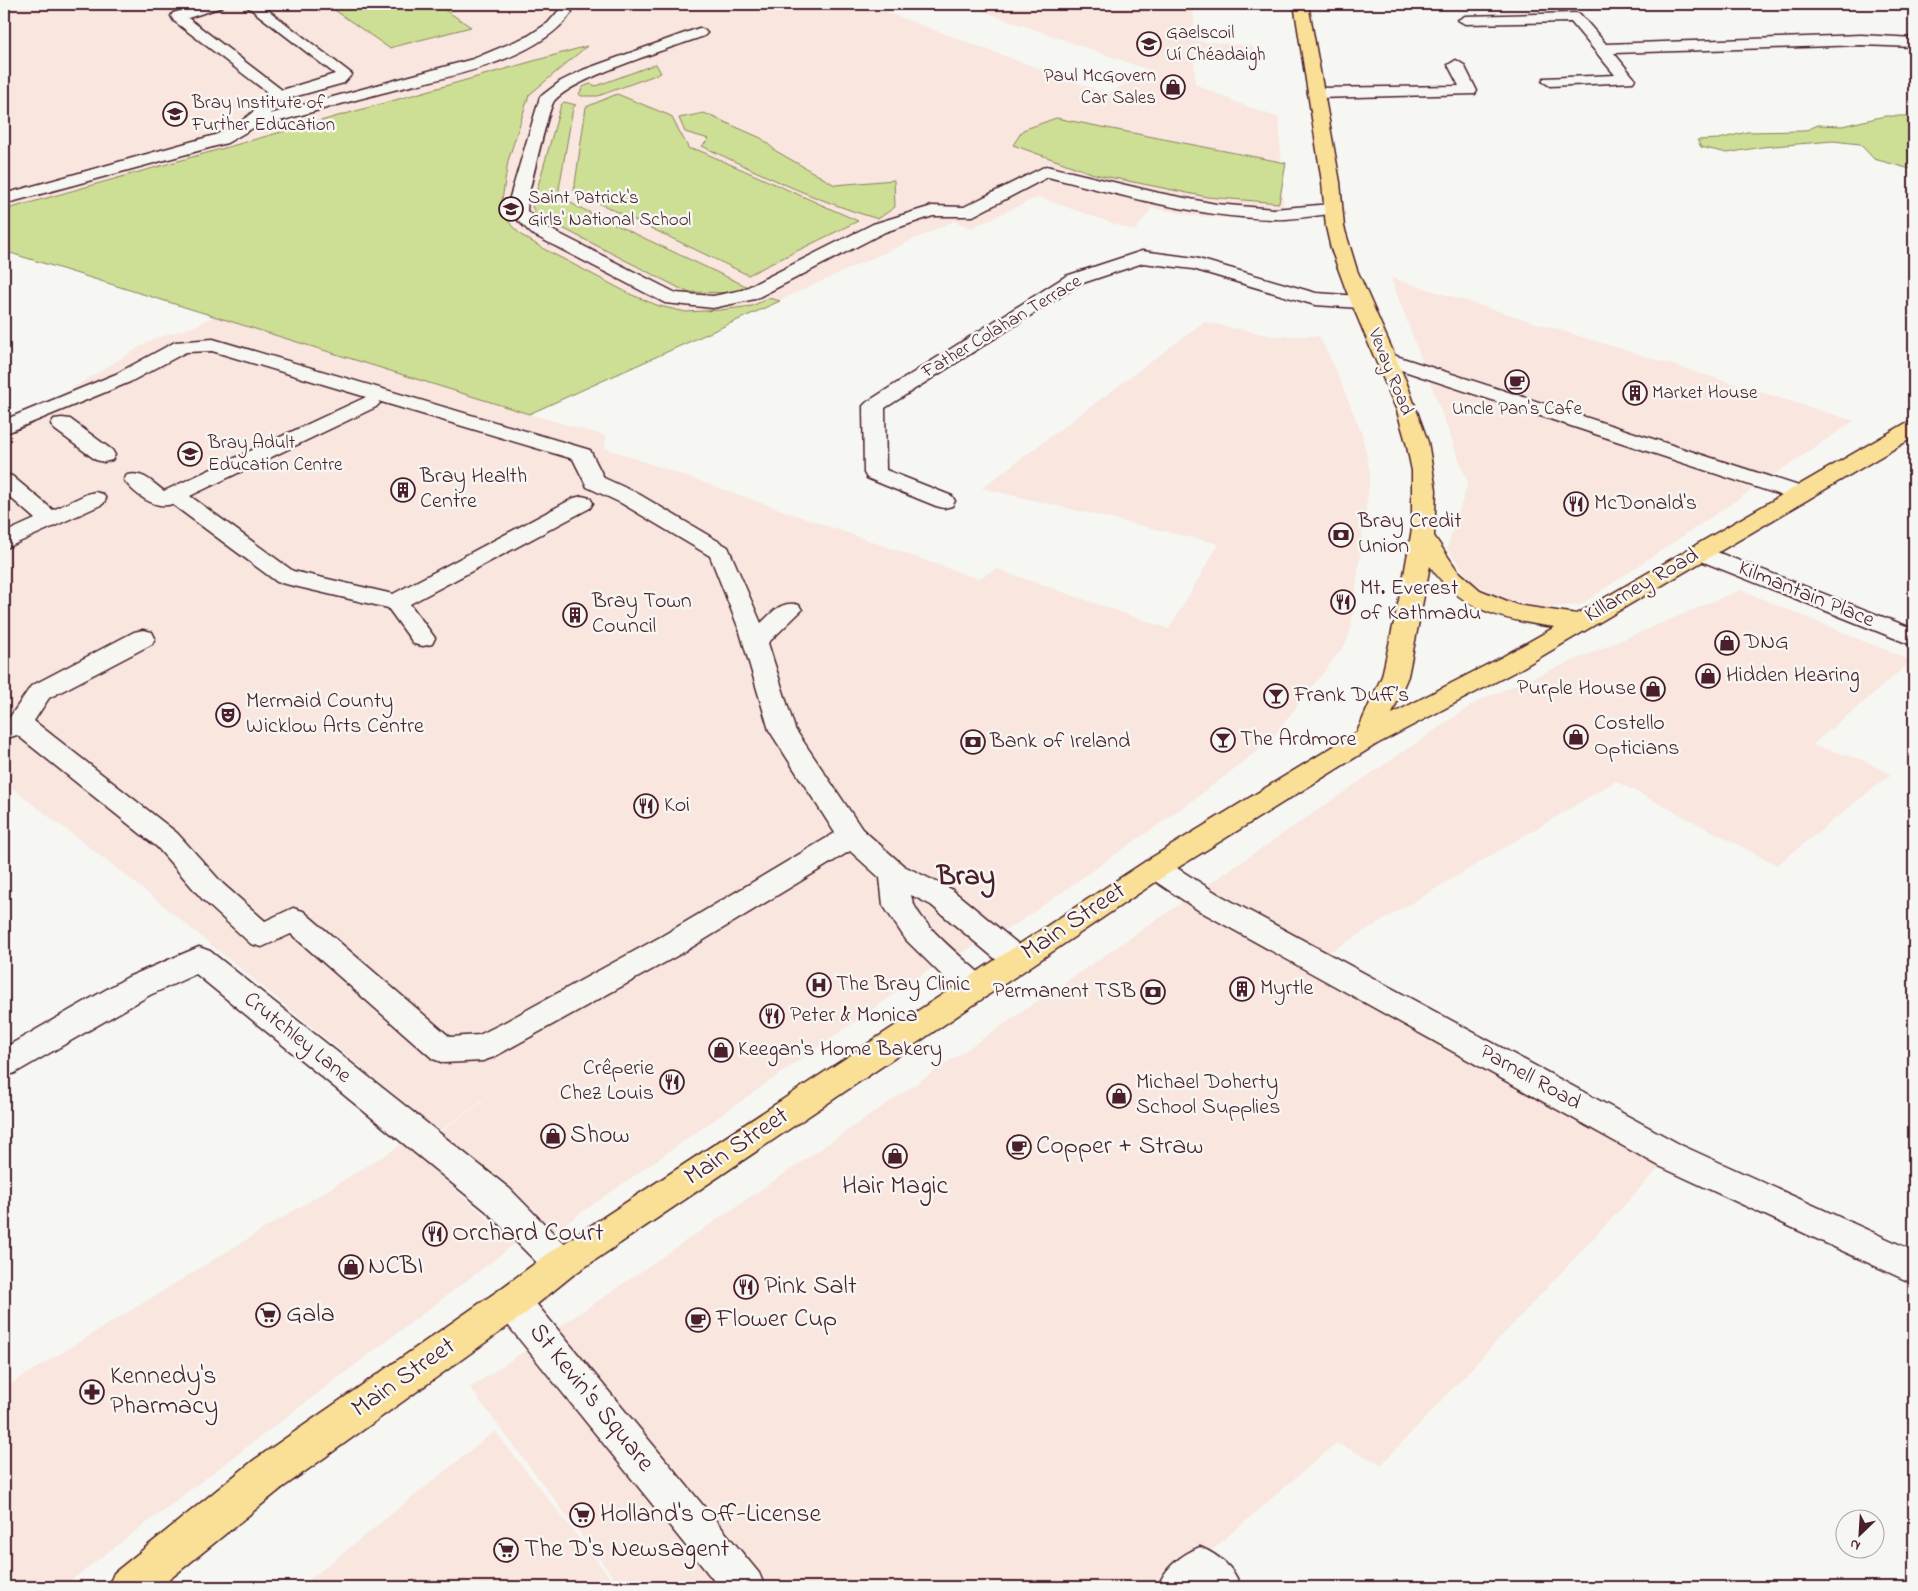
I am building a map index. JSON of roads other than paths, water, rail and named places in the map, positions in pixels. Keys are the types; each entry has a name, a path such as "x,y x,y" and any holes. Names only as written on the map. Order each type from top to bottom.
{"main road":[{"name":"Vevay Road","path":"1301,4 1331,182 1330,208 1335,234 1360,302 1387,359 1407,410 1423,469 1426,504 1418,568 1393,683 1368,738"},
{"name":"Killarney Road","path":"1368,738 1511,663 1914,428"},
{"path":"1422,535 1451,578 1471,595 1483,602 1516,612 1580,622"},
{"name":"Main Street","path":"128,1587 268,1474 512,1302 561,1264 1156,868 1368,738"}],"street":[{"path":"217,4 189,10 178,16 178,18 275,92 250,124"},
{"path":"251,4 344,74 338,80 272,98"},
{"path":"4,199 220,139 250,124 483,60 535,38 561,21 565,12"},
{"path":"1465,20 1575,17 1627,79 1550,81"},
{"path":"699,33 589,73 546,100 519,197 518,212 538,230 672,299 713,302 748,296 879,228 932,211 967,212 1046,171 1131,192 1220,209 1275,214 1330,208"},
{"path":"1601,49 1861,40 1914,43"},
{"path":"1316,93 1469,91 1456,65"},
{"name":"Father Colahan Terrace","path":"944,500 874,472 874,406 1073,280 1142,257 1195,264 1315,299 1360,302"},
{"path":"4,428 123,378 182,346 214,345 331,387 582,454 594,482 629,498 720,552 755,641 782,730 852,836 894,874 941,897 1017,960"},
{"path":"1387,359 1800,494"},
{"path":"135,480 162,500 369,402"},
{"path":"62,424 104,455"},
{"path":"4,482 50,520"},
{"path":"174,495 285,577 396,602 423,638"},
{"path":"4,542 95,499"},
{"path":"396,602 582,503"},
{"name":"Kilmantain Place","path":"1699,552 1914,638"},
{"path":"755,641 790,610"},
{"path":"143,638 40,692 11,726 42,741 167,840 213,892 262,936 292,919 444,1050 483,1048 514,1032 673,944 852,836"},
{"name":"Parnell Road","path":"1156,868 1208,902 1671,1156 1914,1268"},
{"path":"894,874 898,905 917,932 975,988"},
{"name":"Crutchley Lane","path":"4,1064 140,986 200,959 498,1200 561,1264"},
{"name":"St Kevin's Square","path":"512,1302 745,1587"}],"place":[{"name":"Gaelscoil Uí Chéadaigh","path":"1149,44"},
{"name":"Paul McGovern Car Sales","path":"1173,87"},
{"name":"Bray Institute of Further Education","path":"175,114"},
{"name":"Saint Patrick's Girls' National School","path":"511,209"},
{"name":"Uncle Pan's Cafe","path":"1517,382"},
{"name":"Market House","path":"1635,393"},
{"name":"Bray Adult Education Centre","path":"190,454"},
{"name":"Bray Health Centre","path":"403,490"},
{"name":"McDonald's","path":"1576,504"},
{"name":"Bray Credit Union","path":"1341,535"},
{"name":"Mt. Everest of Kathmadu","path":"1343,602"},
{"name":"Bray Town Council","path":"575,615"},
{"name":"DNG","path":"1727,643"},
{"name":"Hidden Hearing","path":"1708,676"},
{"name":"Purple House","path":"1653,689"},
{"name":"Frank Duff’s","path":"1276,696"},
{"name":"Mermaid County Wicklow Arts Centre","path":"228,715"},
{"name":"Costello Opticians","path":"1576,737"},
{"name":"The Ardmore","path":"1223,740"},
{"name":"Bank of Ireland","path":"973,742"},
{"name":"Koi","path":"646,806"},
{"name":"The Bray Clinic","path":"819,985"},
{"name":"Myrtle","path":"1242,989"},
{"name":"Permanent TSB","path":"1153,992"},
{"name":"Peter & Monica","path":"772,1016"},
{"name":"Keegan's Home Bakery","path":"721,1050"},
{"name":"Crêperie Chez Louis","path":"672,1082"},
{"name":"Michael Doherty School Supplies","path":"1119,1096"},
{"name":"Show","path":"553,1136"},
{"name":"Copper + Straw","path":"1019,1147"},
{"name":"Hair Magic","path":"895,1156"},
{"name":"Orchard Court","path":"435,1234"},
{"name":"NCBI","path":"351,1267"},
{"name":"Pink Salt","path":"746,1287"},
{"name":"Gala","path":"268,1315"},
{"name":"Flower Cup","path":"698,1320"},
{"name":"Kennedy's Pharmacy","path":"92,1392"},
{"name":"Holland's Off-License","path":"582,1515"},
{"name":"The D's Newsagent","path":"506,1550"}],"district":[{"name":"Bray","path":"966,877"}]}
